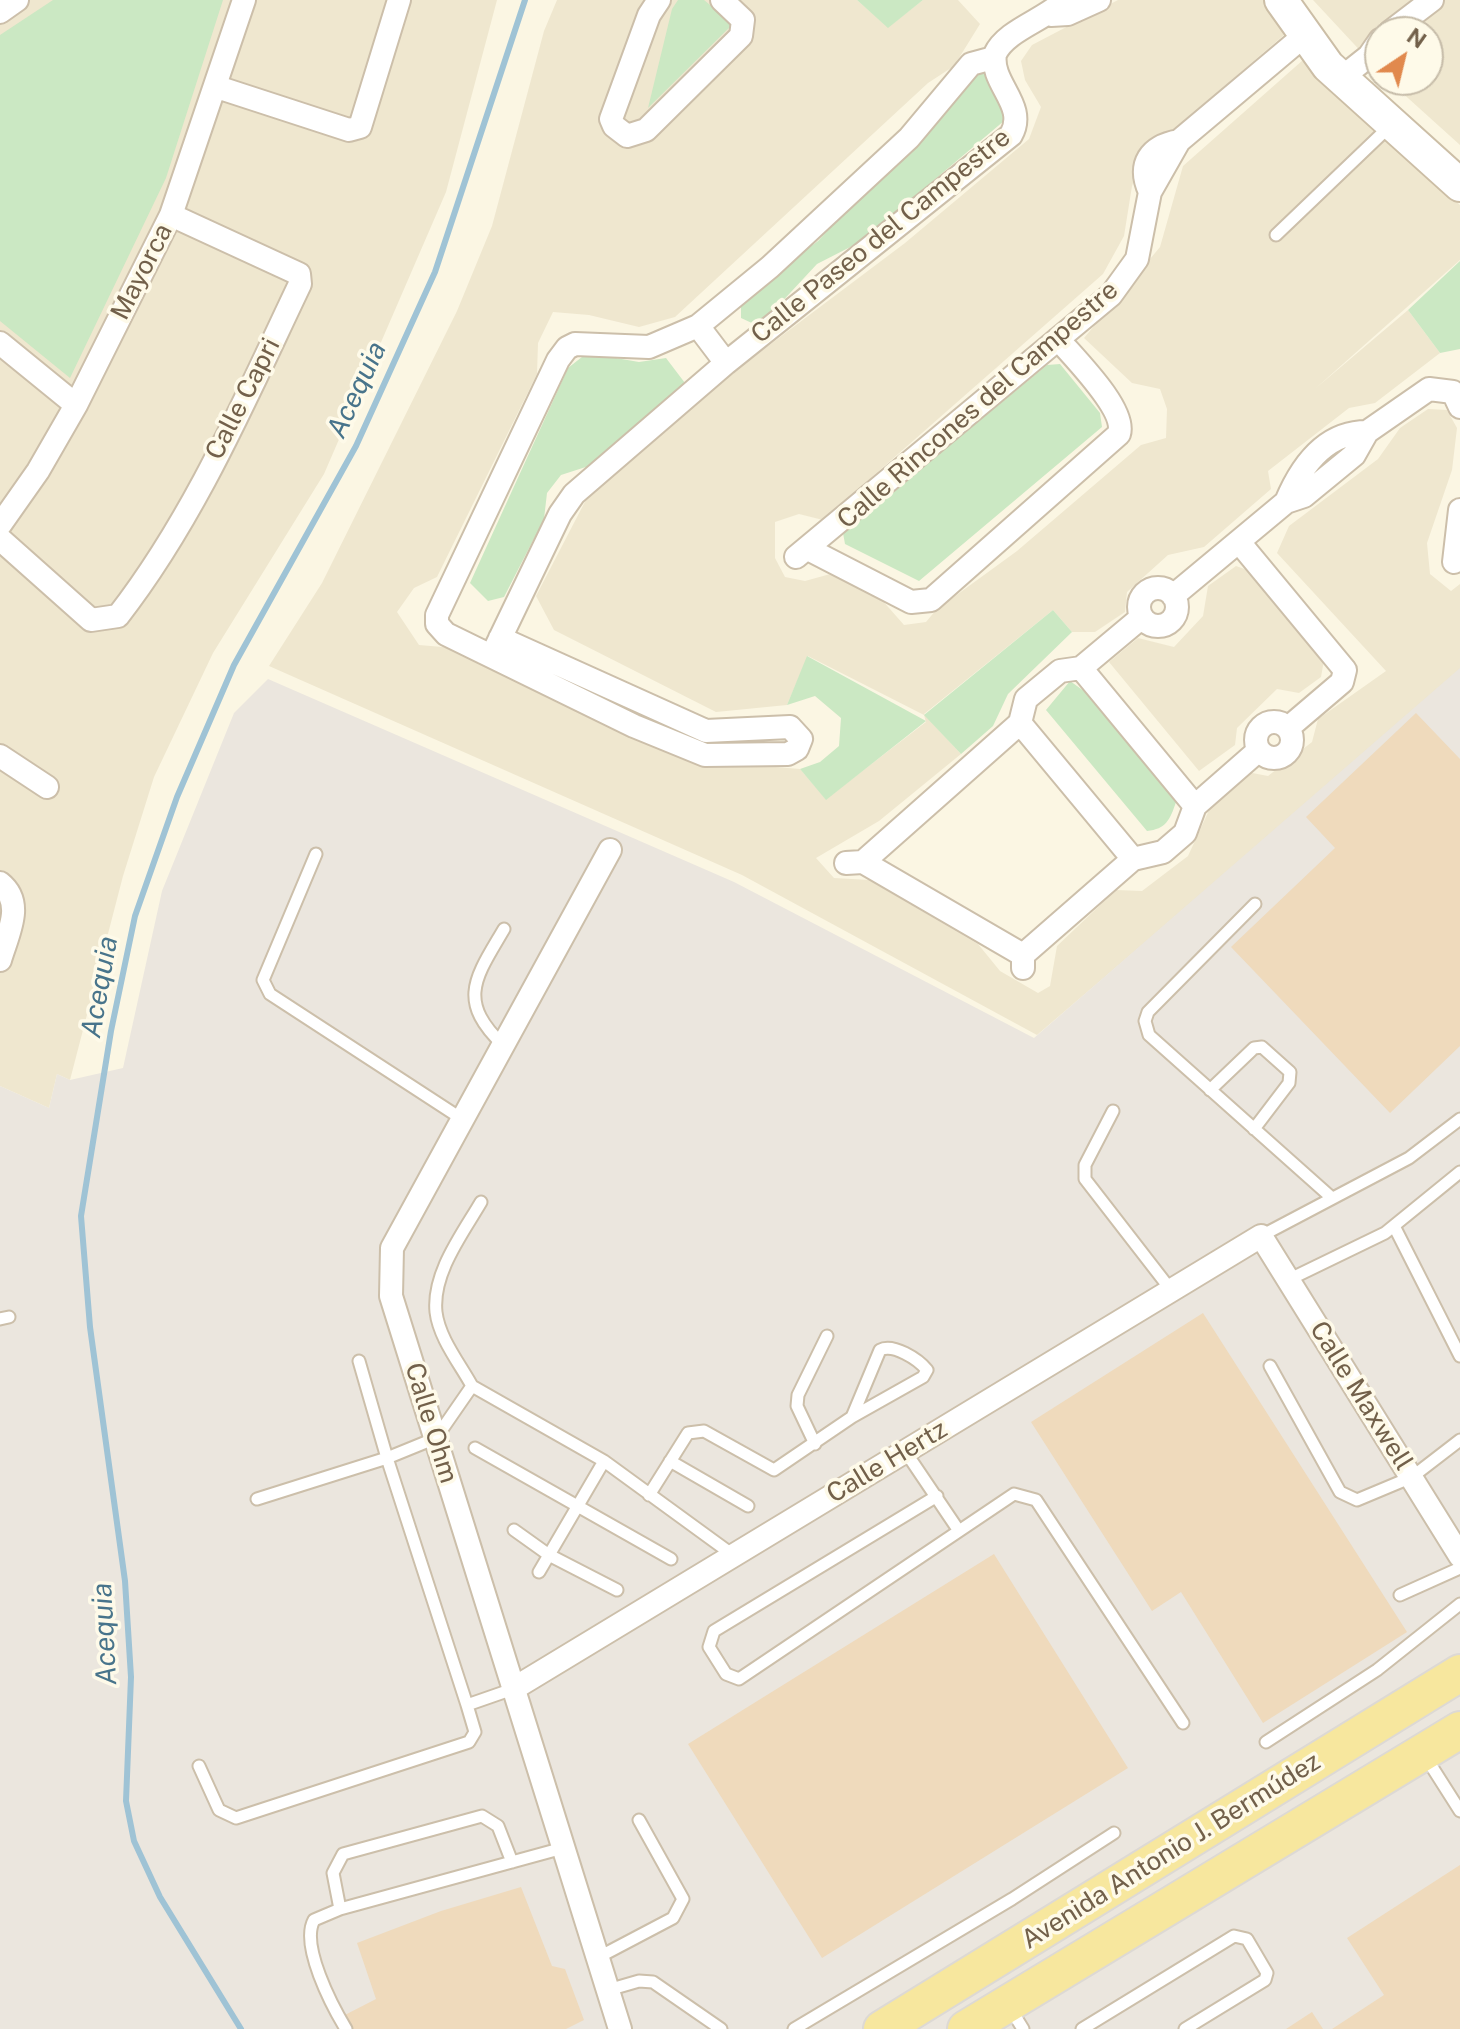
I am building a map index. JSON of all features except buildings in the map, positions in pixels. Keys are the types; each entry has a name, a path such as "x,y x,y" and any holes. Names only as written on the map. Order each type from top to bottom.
{"main road":[{"name":"Avenida Antonio J. Bermúdez","path":"882,2029 1460,1673"},
{"path":"1417,1701 1441,1742"},
{"name":"Avenida Antonio J. Bermúdez","path":"966,2029 1015,2017 1441,1742"}],"street":[{"name":"Mayorca","path":"0,525 38,471 76,405 171,215 217,87 244,0"},
{"path":"217,87 355,130 363,124 399,0"},
{"path":"659,0 649,15 611,119 614,126 627,136 646,130 741,36 743,20 722,0"},
{"name":"Calle Paseo del Campestre","path":"496,646 634,726 705,755 788,754 800,744 798,734 784,725 706,731 644,703 496,646 446,634 437,624 437,615 567,348 589,342 649,347 698,326 770,267 909,138 971,64 993,58 1008,37 1057,8 1068,14 1098,0"},
{"path":"1281,0 1334,72 1458,181"},
{"path":"1411,16 1432,0"},
{"name":"Calle Rincones del Campestre","path":"1058,339 1117,411 1121,427 1119,434 931,600 911,602 802,553 1058,339 1111,295 1129,274 1143,238 1150,192 1179,141 1305,35"},
{"path":"1334,72 1364,43"},
{"name":"Calle Paseo del Campestre","path":"496,646 560,514 574,494 726,363 1011,135 1017,124 1017,114 993,58"},
{"name":"Calle Capri","path":"0,539 91,620 118,616 162,553 246,397 300,284 295,271 171,215"},
{"name":"Calle Paseo del Campestre","path":"698,326 726,363"},
{"path":"0,343 76,405"},
{"path":"1239,542 1345,670 1342,682 1288,728 1292,740 1284,755 1271,757 1259,750 1195,806 1185,833 1174,843 1163,852 1133,859 1023,961 854,862 1020,723 1026,699 1060,671 1081,668 1142,617 1152,625 1166,624 1176,612 1173,596 1286,502 1303,465 1341,435 1367,432 1429,389 1458,392"},
{"path":"1454,562 1460,510"},
{"path":"1081,668 1195,806"},
{"path":"634,726 644,703"},
{"path":"1020,723 1133,859"},
{"path":"0,756 47,787"},
{"name":"Calle Ohm","path":"610,850 392,1248 389,1264 391,1296 620,2029"},
{"path":"0,883 12,894 16,905 0,960"},
{"name":"Calle Hertz","path":"513,1689 1261,1236"},
{"name":"Calle Maxwell","path":"1261,1236 1460,1556"}],"lane":[{"path":"1276,235 1391,125"},
{"path":"316,854 263,980 265,986 270,994 462,1119"},
{"path":"1255,904 1148,1012 1145,1021 1149,1035 1332,1198"},
{"path":"503,1045 485,1028 473,995 479,973 504,929"},
{"path":"1210,1090 1254,1048 1262,1047 1290,1072 1289,1083 1254,1129"},
{"path":"1113,1111 1085,1165 1085,1179 1171,1290"},
{"path":"1261,1236 1409,1158 1460,1119"},
{"path":"1288,1280 1345,1255 1394,1226 1460,1172"},
{"path":"481,1202 449,1256 436,1313 447,1342 472,1386 604,1461 733,1555"},
{"path":"1394,1226 1460,1356"},
{"path":"815,1444 797,1406 798,1395 827,1336"},
{"path":"649,1495 688,1433 696,1430 774,1470 852,1417 923,1377 927,1370 892,1347 880,1350 852,1417"},
{"path":"199,1766 219,1810 236,1818 469,1742 475,1732 359,1361"},
{"path":"1270,1366 1346,1496 1357,1500 1412,1477 1460,1440"},
{"path":"257,1499 387,1458 436,1438 472,1386"},
{"path":"475,1448 671,1559"},
{"path":"905,1451 959,1531"},
{"path":"539,1572 604,1461"},
{"path":"670,1461 748,1506"},
{"path":"937,1496 714,1631 709,1647 726,1674 739,1679 1014,1494 1028,1495 1036,1500 1183,1723"},
{"path":"514,1530 549,1555 617,1590"},
{"path":"1400,1595 1460,1568"},
{"path":"1266,1742 1377,1670 1460,1604"},
{"path":"467,1705 513,1689"},
{"path":"1441,1742 1460,1811"},
{"path":"340,1909 333,1873 343,1854 482,1816 498,1826 512,1862"},
{"path":"597,1958 673,1918 683,1899 639,1820"},
{"path":"794,2029 1012,1899 1114,1833"},
{"path":"346,2029 330,2003 316,1966 310,1932 321,1915 563,1848"},
{"path":"1082,2029 1234,1936 1247,1939 1267,1973 1265,1980 1185,2029"},
{"path":"608,1990 639,1981 653,1982 721,2029"}],"shaded area":[{"path":"0,0 497,0 446,192 324,474 213,653 154,777 123,876 70,1080 57,1074 49,1108 0,1086"},
{"path":"557,0 857,0 888,27 923,0 958,0 980,24 954,66 928,83 675,317 639,327 589,315 553,312 538,343 537,374 437,577 414,588 397,612 419,645 454,648 727,763 800,769 826,799 926,722 924,715 808,656 787,705 716,712 554,630 536,596 589,494 695,401 905,243 1029,139 1041,107 1025,80 1021,61 1032,45 1118,0 1272,0 1291,29 1143,156 1132,186 1124,236 1103,274 823,520 799,514 775,522 775,558 785,577 805,581 834,573 875,592 904,625 926,622 936,610 1017,551 1141,445 1166,438 1167,409 1160,389 1132,383 1084,338 1160,247 1183,166 1303,60 1460,205 1460,260 1316,388 1408,310 1440,353 1375,403 1349,408 1268,471 1271,489 1204,547 1168,555 1127,592 1125,612 1095,632 1072,632 1053,610 924,714 961,754 879,821 816,858 834,878 869,880 978,944 1000,971 1038,993 1050,986 1057,946 1116,890 1142,891 1188,856 1211,806 1247,772 1268,776 1312,742 1318,719 1386,671 1277,553 1289,526 1378,459 1400,428 1428,409 1447,410 1457,428 1452,470 1427,543 1430,574 1451,591 1460,584 1460,673 1037,1035 742,875 269,666 322,583 457,311 492,226 544,31"},
{"path":"1313,0 1460,0 1460,145 1406,96 1444,96 1444,16 1364,16 1364,55"},
{"path":"1236,566 1253,572 1324,660 1321,677 1299,693 1277,689 1237,728 1235,745 1199,771 1109,662 1138,638 1174,647 1203,616 1208,586"},
{"path":"1460,668 1460,2029 0,2029 0,1086 49,1108 57,1074 70,1080 123,1068 162,891 234,713 268,679 734,882 1034,1038"}],"green space":[{"path":"53,0 223,0 166,178 70,378 0,321 0,35"},
{"path":"678,0 704,0 733,24 648,108 672,9"},
{"path":"857,0 923,0 888,28"},
{"path":"977,69 989,77 1011,115 862,241 817,264 777,307 754,324 741,318 741,303 818,241"},
{"path":"1460,261 1460,349 1440,353 1408,310"},
{"path":"587,353 639,362 666,358 685,383 595,464 561,475 547,493 544,519 504,597 488,601 470,583 568,368"},
{"path":"1060,364 1100,413 1102,427 919,581 845,544 843,533 1047,365"},
{"path":"1053,610 1072,632 1008,694 993,726 961,754 924,715"},
{"path":"807,656 926,721 826,800 800,769 820,762 839,746 841,718 815,696 787,705"},
{"path":"1070,681 1084,691 1176,802 1163,826 1147,831 1046,710"}],"waterway":[{"name":"Acequia","path":"241,2029 160,1897 134,1841 126,1801 131,1677 125,1581 90,1327 81,1216 111,1031 135,916 177,797 234,665 356,446 435,272 525,0"}]}
